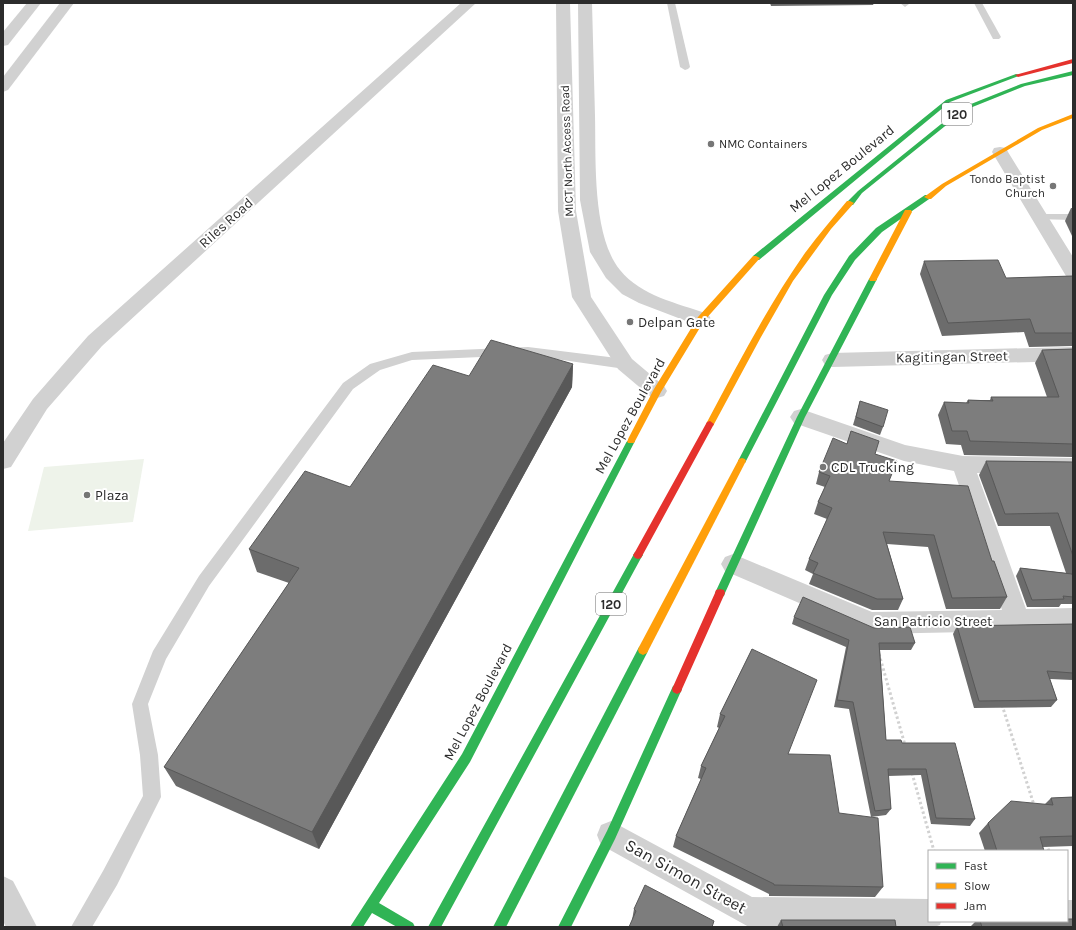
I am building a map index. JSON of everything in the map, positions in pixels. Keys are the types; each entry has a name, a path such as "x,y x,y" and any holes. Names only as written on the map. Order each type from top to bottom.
{"main road":[{"name":"Mel Lopez Boulevard","path":"356,926 466,758 657,391 701,319 758,256 948,101 1008,78 1073,61"},
{"name":"120","path":"434,927 788,281 833,220 855,198 963,109 1023,85 1073,73"},
{"path":"499,927 828,295 852,258 879,230 908,212 944,185 1040,129 1073,116"},
{"path":"564,927 611,836 732,564 801,417 908,212"},
{"path":"370,905 409,927"}],"street":[{"path":"3,42 34,3"},
{"path":"3,87 67,3"},
{"name":"Riles Road","path":"3,461 40,404 95,341 469,3"},
{"name":"MICT North Access Road","path":"563,3 567,211 582,298 625,364 657,391"},
{"name":"MICT North Access Road","path":"585,3 589,200 599,252 612,274 628,290 646,299 701,319"},
{"path":"1000,152 1073,272"},
{"name":"Kagitingan Street","path":"832,360 1073,354"},
{"path":"801,417 904,454 963,464 1073,466"},
{"path":"963,464 1018,621"},
{"name":"San Patricio Street","path":"732,564 871,622 1073,619"},
{"name":"San Simon Street","path":"611,836 749,912 928,914"},
{"path":"3,891 22,927"}],"lane":[{"path":"671,3 685,67"},
{"path":"978,3 996,37"},
{"path":"1040,217 1073,217"},
{"path":"81,927 110,878 152,797 149,755 140,704 159,656 204,581 348,386 375,367 412,356 528,351 625,364"}],"path":[{"path":"871,622 906,752"},
{"path":"1001,703 1034,806"},
{"path":"911,767 934,850"},
{"path":"1044,836 1049,850"}],"shaded area":[{"name":"Plaza","path":"144,459 133,522 28,531 44,467"}],"building":[{"path":"998,260 1006,278 1073,276 1073,333 1035,333 1030,319 948,323 924,261"},
{"path":"491,340 573,364 312,832 164,767 299,568 249,549 305,471 350,487 433,365 469,376"},
{"path":"1073,349 1073,444 970,441 967,431 952,431 944,402 969,403 968,400 993,401 991,397 1059,397 1042,350"},
{"path":"860,401 888,410 883,427 856,417"},
{"path":"851,431 879,441 875,454 897,461 889,481 968,486 992,561 994,561 1007,597 952,598 934,535 883,532 903,599 877,599 813,573 818,563 809,559 832,508 818,502 830,476 819,472 833,438 847,444"},
{"path":"986,461 1073,462 1073,556 1058,513 1005,514"},
{"path":"1020,568 1072,574 1073,597 1063,596 1064,599 1032,600"},
{"path":"803,597 874,628 910,627 915,643 879,643 886,740 901,740 902,743 955,743 975,819 936,818 926,769 888,769 891,809 875,811 853,702 837,700 849,640 794,617"},
{"path":"1073,624 1073,673 1047,671 1057,700 979,701 957,626"},
{"path":"752,649 817,680 788,754 830,755 839,813 878,818 883,887 774,885 676,836 706,768 701,766 725,716 720,714"},
{"path":"1073,797 1073,836 1040,837 1044,850 997,850 988,823 1011,801 1053,805 1051,798"},
{"path":"645,885 714,921 712,927 629,927 636,911 634,909"},
{"path":"1068,919 1073,919 1073,927 982,927 980,922 1068,922"},
{"path":"781,920 895,920 896,927 783,927"}],"traffic: fast":[{"path":"850,203 860,192 963,109 1023,85 1073,73"},
{"path":"756,258 948,101 1018,75"},
{"path":"742,461 828,295 852,258 879,230 928,197"},
{"path":"720,593 801,417 873,279"},
{"path":"356,927 466,758 631,441"},
{"path":"434,927 638,555"},
{"path":"499,927 643,650"},
{"path":"564,927 611,835 677,689"},
{"path":"371,905 409,927"}],"traffic: slow":[{"path":"928,197 944,185 1040,129 1073,116"},
{"path":"710,424 773,308 790,280 828,227 850,203"},
{"path":"873,279 908,212"},
{"path":"631,441 657,391 701,319 756,258"},
{"path":"643,650 742,461"}],"traffic: jam":[{"path":"1018,75 1073,61"},
{"path":"638,555 710,424"},
{"path":"677,689 720,593"}],"place":[{"name":"NMC Containers","path":"711,144"},
{"name":"Tondo Baptist Church","path":"1053,186"},
{"name":"Delpan Gate","path":"630,322"},
{"name":"CDL Trucking","path":"823,467"},
{"name":"Plaza","path":"87,495"}]}
